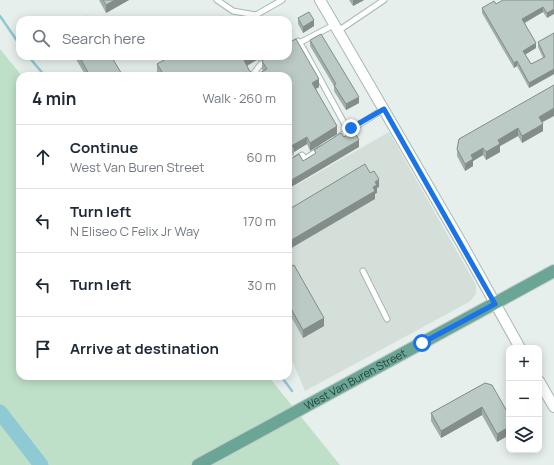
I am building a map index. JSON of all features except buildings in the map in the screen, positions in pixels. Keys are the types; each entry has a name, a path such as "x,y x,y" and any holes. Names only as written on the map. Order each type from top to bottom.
{"main road":[{"name":"West Van Buren Street","path":"198,465 554,271"}],"street":[{"path":"320,0 518,345"},
{"path":"542,386 554,407"}],"lane":[{"path":"217,0 233,11 256,15 282,0"},
{"path":"292,45 298,41 299,43 336,28 384,0"},
{"path":"299,43 323,82 348,130"},
{"path":"255,72 260,65 268,60"},
{"path":"330,143 348,130 384,109"},
{"path":"292,161 302,156 305,159 323,147"},
{"path":"363,271 386,319"}],"shaded area":[{"path":"389,132 476,285 476,294 469,302 305,391 292,360 292,188"}],"green space":[{"path":"0,49 19,72 16,72 16,380 271,380 340,465 0,465"}],"waterway":[{"path":"0,16 16,39"},
{"path":"31,60 42,72"},
{"path":"284,380 292,391"},
{"path":"0,412 41,465"}],"route":[{"path":"351,128 384,109 495,304 422,343"}]}
